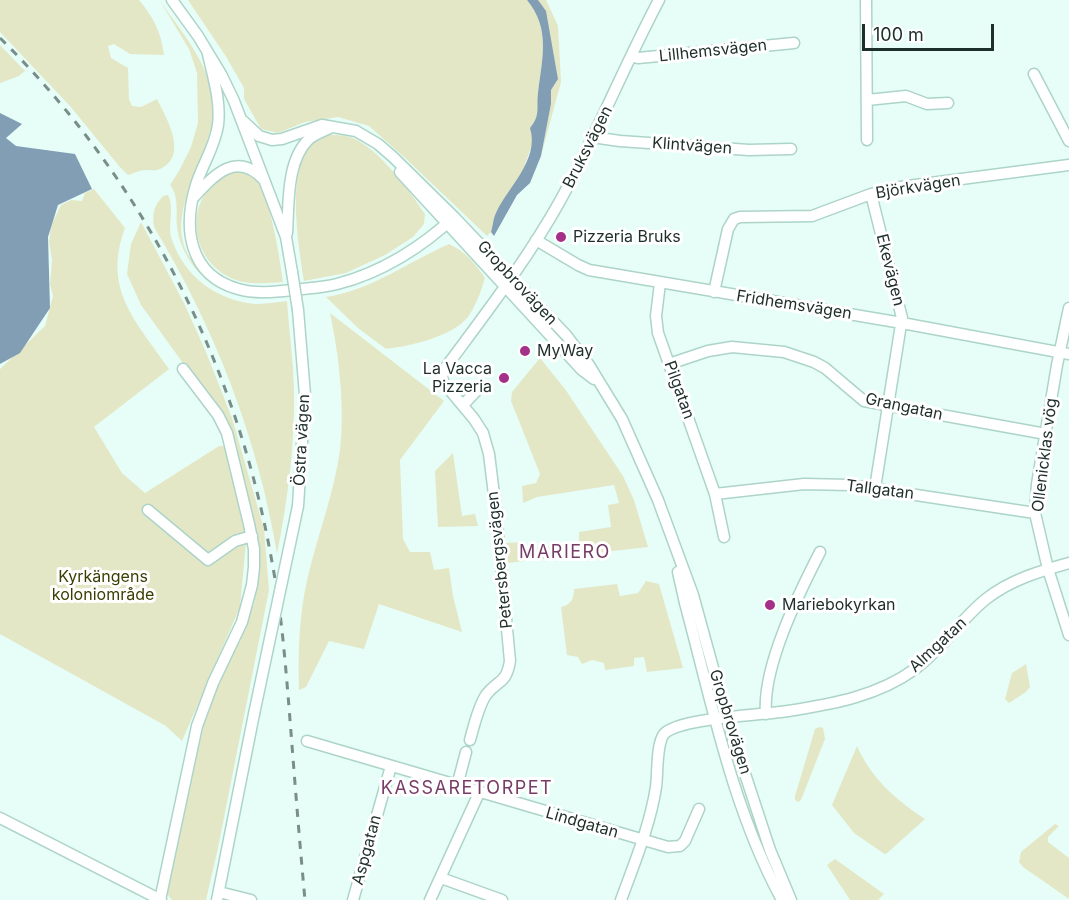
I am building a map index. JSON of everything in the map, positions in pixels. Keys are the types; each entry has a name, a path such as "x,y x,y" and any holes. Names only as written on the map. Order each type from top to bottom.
{"street":[{"name":"Östra vägen","path":"172,0 221,74 243,121 286,237 298,310 305,395 298,506 218,896"},
{"name":"Bruksvägen","path":"443,382 442,375 446,367 508,282 577,171 659,0"},
{"path":"866,0 867,140"},
{"name":"Lillhemsvägen","path":"632,56 638,58 794,44"},
{"path":"208,54 218,99 218,124 213,144 196,184 189,226 194,250 199,260 216,278 228,285 251,291 282,291 335,285 362,277 398,258 428,239 450,220"},
{"path":"1034,74 1069,141"},
{"path":"867,100 906,96 927,104 948,104"},
{"path":"243,121 259,136 272,140 282,139 322,124 334,126"},
{"path":"286,237 293,169 299,153 309,139 334,126"},
{"name":"Gropbrovägen","path":"334,126 357,132 378,144 508,282 582,370 597,381 622,419 658,500 693,595 741,807 756,847 782,900"},
{"name":"Klintvägen","path":"592,137 749,150 791,150"},
{"path":"194,197 219,172 238,165 252,169 267,183"},
{"name":"Björkvägen","path":"714,292 728,229 735,219 812,216 871,194 900,187 1069,165"},
{"name":"Ekevägen","path":"871,194 902,323 875,488"},
{"name":"Fridhemsvägen","path":"536,240 583,268 1064,353"},
{"name":"Pilgatan","path":"660,283 657,325 669,364 719,494 724,537"},
{"name":"Ollenicklas vög","path":"1069,308 1064,353 1046,434 1035,513 1048,569 1069,635"},
{"name":"Grangatan","path":"669,364 716,349 732,347 784,352 807,359 825,368 864,401 1046,434"},
{"path":"0,818 160,900 197,726 213,683 242,622 248,605 254,567 252,536 241,483 227,433 218,415 183,369"},
{"name":"Petersbergsvägen","path":"443,382 464,404 483,434 489,454 510,661 508,673 502,682 483,700 470,740"},
{"path":"464,404 479,388"},
{"name":"Tallgatan","path":"719,494 804,484 850,485 1035,513"},
{"path":"150,512 208,560 235,541 252,536"},
{"path":"766,714 766,688 771,667 803,584 820,552"},
{"name":"Almgatan","path":"642,840 656,790 661,739 674,727 845,701 884,687 916,668 974,610 998,590 1048,569 1069,563"},
{"name":"Gropbrovägen","path":"722,719 790,900"},
{"name":"Lindgatan","path":"307,741 668,847 680,846 685,841 699,809"},
{"path":"457,786 466,752"},
{"name":"Aspgatan","path":"353,900 391,766"},
{"path":"430,900 479,793"},
{"path":"621,900 642,840"},
{"path":"441,878 502,900"},
{"path":"218,896 248,900"}],"green space":[{"path":"0,0 139,0 156,26 164,55 130,54 114,44 108,46 111,58 128,68 129,99 132,106 141,107 157,99 173,137 173,155 169,163 158,170 142,170 128,175 70,106 0,32"},
{"path":"188,0 527,0 539,22 543,45 537,115 530,128 534,139 521,176 496,214 491,232 487,236 369,126 338,117 305,122 278,133 261,129 244,99 244,88"},
{"path":"538,0 546,0 558,26 561,82 541,156 551,104 551,90 558,79 552,46"},
{"path":"160,1 203,66 213,94 214,117 185,201 182,232 185,247 193,262 215,285 201,275 185,253 177,227 176,199 170,185 191,147 198,123 197,73 189,49"},
{"path":"0,45 25,71 19,76 0,83"},
{"path":"335,135 353,138 384,161 425,214 424,224 413,237 385,255 346,273 304,281 296,203 301,162 309,147 321,137"},
{"path":"237,170 253,175 266,198 274,228 283,282 256,283 235,280 218,270 202,249 196,224 202,199 216,182"},
{"name":"Kyrkängens koloniområde","path":"94,189 125,228 119,250 118,269 120,287 126,304 169,369 94,427 122,473 145,493 219,446 224,446 247,532 240,607 182,741 166,726 0,634 0,369 45,326 53,296 50,284 51,226 61,205 71,200 82,201 85,193"},
{"path":"168,195 171,206 172,240 185,265 204,284 227,298 241,302 255,304 287,301 294,409 292,451 277,554 258,468 231,384 196,304 154,227 156,207 163,196"},
{"path":"141,222 184,303 206,352 232,418 264,529 269,590 206,900 172,900 166,893 177,835 188,798 207,709 254,604 260,571 250,511 222,417 141,305 127,274 131,244"},
{"path":"449,244 470,258 485,278 468,317 452,330 441,335 407,346 386,349 358,328 326,297 374,282"},
{"path":"330,313 444,401 400,460 403,539 410,552 430,552 434,570 449,568 462,632 379,604 364,649 329,641 306,687 299,690 300,633 305,590 334,482 340,450 342,416 340,381"},
{"path":"540,358 565,389 623,476 634,500 648,547 507,563 506,543 524,542 525,549 579,542 579,532 611,527 608,505 619,503 614,485 537,497 523,503 522,486 536,483 540,474 511,401 512,392"},
{"path":"453,453 462,516 475,514 478,526 438,527 435,471"},
{"path":"646,581 659,584 683,668 647,672 644,657 634,658 634,666 605,670 604,663 592,660 582,664 578,657 567,655 561,607 571,601 574,589 617,584 620,596 638,593"},
{"path":"1026,664 1030,687 1009,703 1005,699 1012,673"},
{"path":"823,728 825,739 801,800 798,802 795,796 815,729"},
{"path":"857,746 869,768 885,787 925,819 886,854 854,833 832,805"},
{"path":"1055,824 1059,826 1048,837 1048,842 1069,858 1069,899 1019,862 1021,852"},
{"path":"835,859 884,894 878,900 850,900 827,865"}],"water":[{"path":"527,0 538,0 546,11 558,79 551,90 551,104 541,156 530,183 517,195 494,236 491,232 495,215 527,162 532,140 530,128 536,119 543,45 539,22"},
{"path":"0,113 22,124 6,138 16,146 75,154 92,189 58,205 48,237 50,308 20,353 0,364"}],"railway":[{"path":"0,38 51,93 98,152 140,214 176,279 208,346 235,416 256,488 278,598 305,900"}],"place":[{"name":"Pizzeria Bruks","path":"561,237"},
{"name":"MyWay","path":"525,351"},
{"name":"La Vacca Pizzeria","path":"504,378"},
{"name":"Mariebokyrkan","path":"770,605"}],"district":[{"name":"MARIERO","path":"565,553"},
{"name":"KASSARETORPET","path":"467,789"}]}
